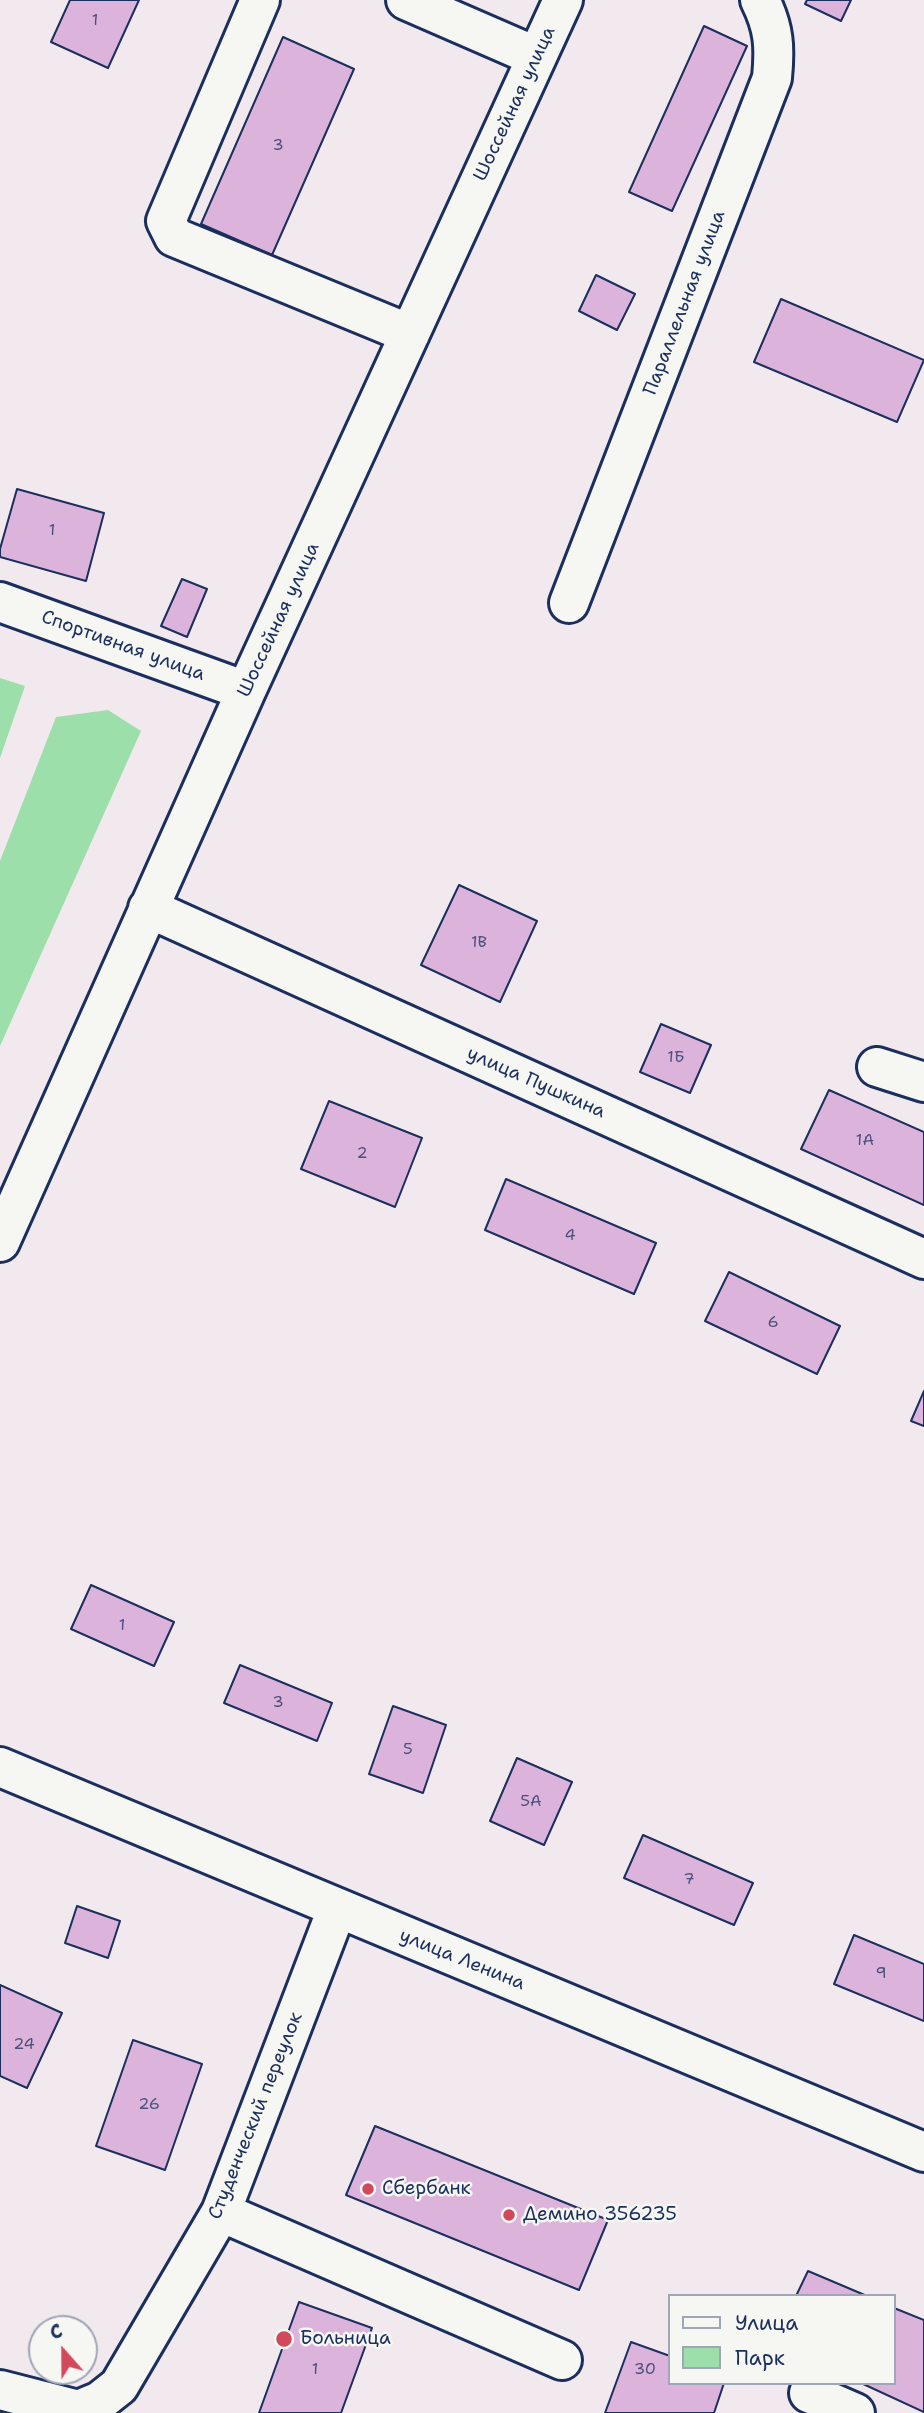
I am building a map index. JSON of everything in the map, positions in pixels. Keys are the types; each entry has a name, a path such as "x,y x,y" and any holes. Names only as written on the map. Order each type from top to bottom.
{"street":[{"path":"260,0 166,221 174,237 410,334"},
{"path":"407,0 537,57"},
{"name":"Шоссейная улица","path":"0,1242 246,691 563,0"},
{"name":"Параллельная улица","path":"569,603 772,78 775,50 769,19 760,0"},
{"name":"Спортивная улица","path":"0,602 246,691"},
{"name":"улица Пушкина","path":"148,908 924,1259"},
{"path":"877,1067 924,1082"},
{"name":"улица Ленина","path":"0,1767 924,2152"},
{"name":"Студенческий переулок","path":"0,2390 78,2410 100,2401 119,2386 220,2212 337,1909"},
{"path":"220,2212 562,2360"},
{"path":"809,2393 855,2413"}],"green space":[{"path":"0,678 25,686 0,758"},
{"path":"108,710 141,731 0,1046 0,861 56,717"}],"building":[{"path":"70,0 139,0 108,68 51,42"},
{"path":"807,0 851,0 841,21 805,4"},
{"path":"704,26 747,46 672,211 629,192"},
{"path":"283,37 354,69 272,255 201,224"},
{"path":"596,275 635,294 617,330 579,311"},
{"path":"781,299 924,360 897,422 754,362"},
{"path":"17,489 104,513 86,581 0,557"},
{"path":"182,579 207,589 187,637 161,626"},
{"path":"459,885 537,921 500,1002 421,965"},
{"path":"661,1024 711,1045 690,1093 640,1072"},
{"path":"829,1090 924,1132 924,1205 801,1149"},
{"path":"329,1101 422,1138 395,1207 301,1169"},
{"path":"506,1179 656,1243 634,1294 485,1230"},
{"path":"729,1272 840,1326 817,1374 705,1321"},
{"path":"924,1391 924,1426 911,1421"},
{"path":"91,1585 174,1622 154,1666 71,1629"},
{"path":"240,1665 332,1703 317,1741 224,1703"},
{"path":"393,1706 446,1725 423,1793 369,1774"},
{"path":"517,1758 572,1782 544,1845 490,1821"},
{"path":"643,1835 753,1883 734,1925 624,1878"},
{"path":"77,1906 120,1921 108,1958 65,1943"},
{"path":"854,1935 924,1964 924,2021 834,1984"},
{"path":"0,1985 62,2013 27,2088 0,2076"},
{"path":"133,2040 202,2064 165,2170 96,2146"},
{"path":"375,2126 608,2220 579,2290 346,2195"},
{"path":"808,2271 862,2294 797,2294"},
{"name":"Больница","path":"299,2302 372,2328 341,2413 259,2413"},
{"path":"896,2309 924,2320 924,2412 865,2385 896,2385"},
{"path":"631,2342 668,2355 668,2385 723,2385 714,2413 605,2413"}],"place":[{"name":"Сбербанк","path":"368,2189"},
{"name":"Демино 356235","path":"509,2215"},
{"name":"Больница","path":"284,2339"}]}
